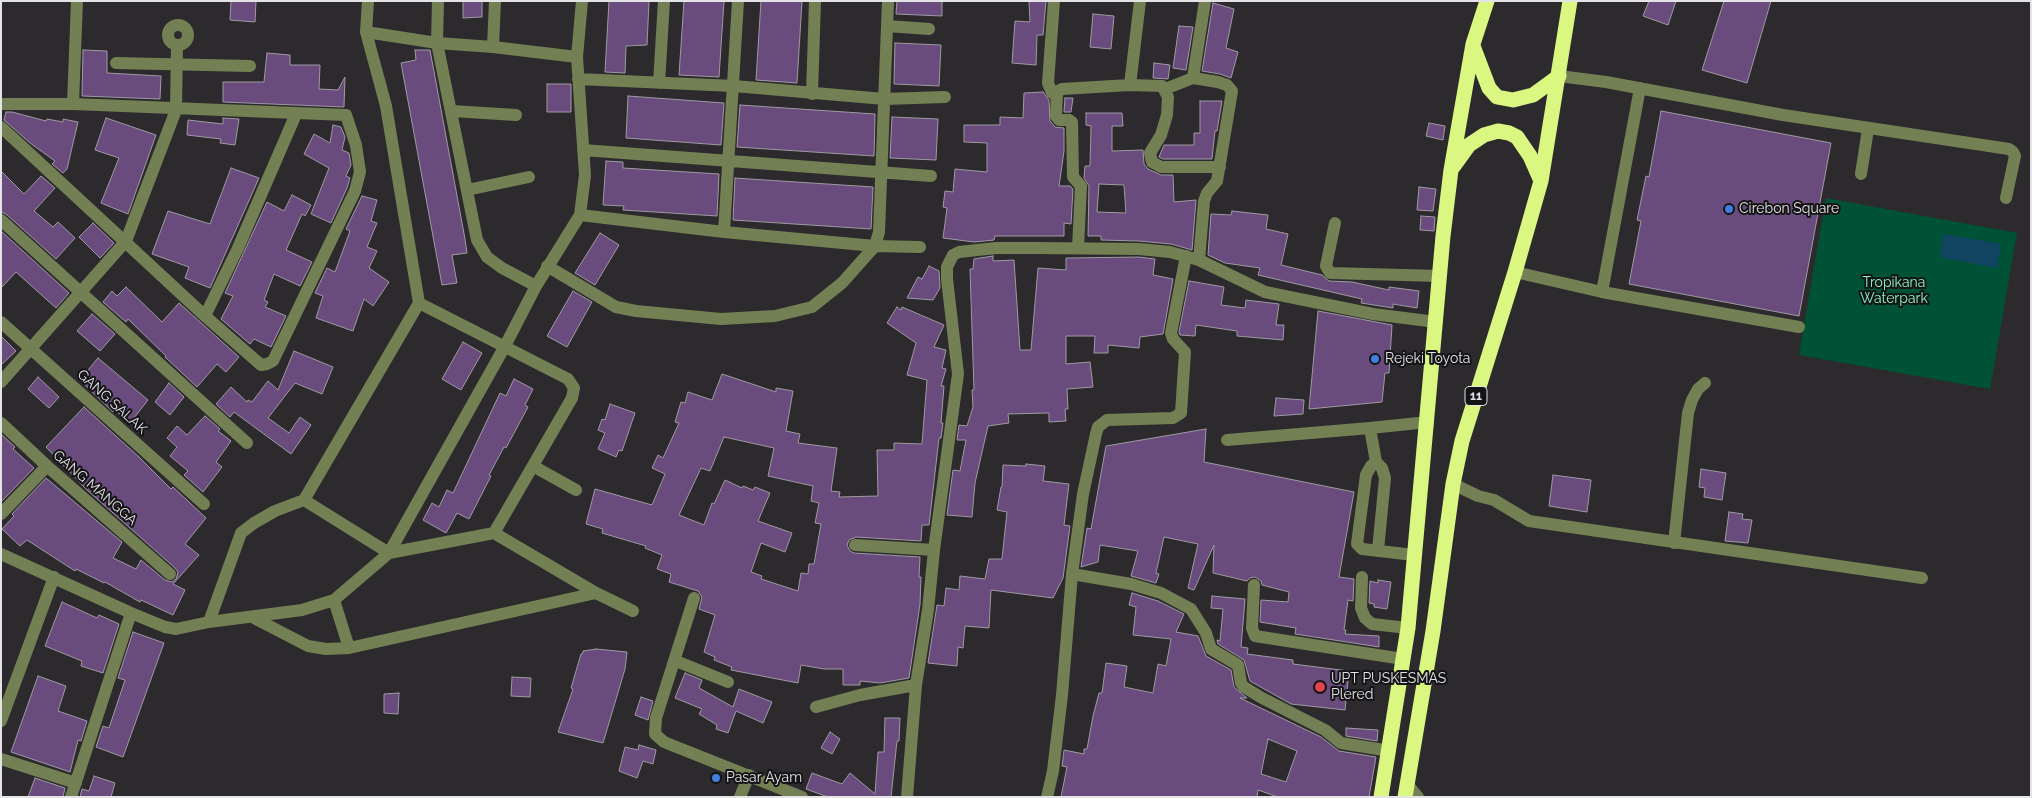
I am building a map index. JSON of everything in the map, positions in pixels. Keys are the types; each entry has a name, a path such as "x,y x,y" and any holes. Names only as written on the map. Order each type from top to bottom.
{"highway":[{"path":"1381,797 1390,751 1408,628 1451,170 1473,44 1488,1"},
{"name":"11","path":"1406,791 1433,631 1453,484 1462,440 1515,272 1541,181 1570,1"},
{"path":"1473,44 1489,88 1497,97 1513,100 1534,95 1559,76"},
{"path":"1451,170 1470,145 1484,135 1498,131 1517,137 1530,156 1541,181"}],"street":[{"path":"73,104 77,1"},
{"path":"209,622 241,533 254,523 275,512 304,500 420,303 386,106 366,32 368,1"},
{"path":"438,1 437,43 477,240 486,257 536,286"},
{"path":"493,47 495,1"},
{"path":"1,554 54,576 132,613 170,629 176,629 209,622 302,610 334,600 389,553 505,346 547,266 580,215 585,188 577,57 582,1"},
{"path":"659,83 664,1"},
{"path":"724,232 738,1"},
{"path":"812,94 815,1"},
{"path":"547,266 616,307 636,311 722,319 775,316 812,307 842,283 875,246 879,232 888,1"},
{"path":"1054,1 1048,83 1052,93 1057,95"},
{"path":"1130,85 1140,1"},
{"path":"1193,78 1205,1"},
{"path":"887,26 929,29"},
{"path":"366,32 437,43 493,47 577,57"},
{"path":"1,382 126,241 176,110 177,46"},
{"path":"116,63 177,66 250,66"},
{"path":"1559,76 1640,88 1868,129 2013,152 2015,156 2006,198"},
{"path":"1165,89 1193,78 1218,82 1227,85 1232,91 1217,181 1204,201 1199,260"},
{"path":"578,79 734,86 884,99 945,97"},
{"path":"1078,248 1081,186 1073,177 1072,125 1069,120 1057,119 1058,90 1130,85 1162,86 1168,98 1167,115 1161,135 1150,152 1152,162 1161,167 1220,167"},
{"path":"1602,292 1640,88"},
{"path":"1,104 73,104 176,110 346,115 356,144 360,172 355,191 273,361 261,365 205,316 1,127"},
{"path":"452,111 516,115"},
{"path":"205,316 238,248 296,114"},
{"path":"1861,174 1868,129"},
{"path":"583,150 931,176"},
{"path":"467,190 528,177"},
{"path":"580,215 724,232 875,246 920,247"},
{"path":"1,220 247,443"},
{"path":"1335,223 1326,266 1330,273 1440,276"},
{"path":"907,797 916,685 928,610 934,550 958,374 947,279 949,261 952,255 959,252 987,249 1139,249 1170,252 1199,260 1265,292 1373,314 1436,322"},
{"path":"1047,797 1053,771 1062,695 1072,574 1083,494 1098,427 1107,420 1173,418 1181,413 1185,352 1173,339 1171,333 1186,256"},
{"path":"1515,272 1602,292 1799,327"},
{"path":"420,303 568,379 574,388 572,398 494,533"},
{"name":"GANG SALAK","path":"1,322 204,504"},
{"path":"1674,543 1688,413 1698,389 1705,383"},
{"path":"1227,440 1428,422"},
{"name":"GANG MANGGA","path":"1,424 170,574"},
{"path":"1370,428 1376,462 1382,468 1385,478 1378,550"},
{"path":"1376,462 1371,466 1366,475 1357,544 1362,549 1414,555"},
{"path":"1,514 47,466"},
{"path":"533,466 576,490"},
{"path":"1453,484 1478,496 1494,500 1529,521 1922,578"},
{"path":"304,500 389,553 494,533 596,593 633,611"},
{"path":"855,546 934,550"},
{"path":"1072,574 1146,588 1161,593 1191,609 1206,633 1211,649 1238,665 1241,683 1244,686 1324,730 1341,742 1390,751"},
{"path":"1,721 54,576"},
{"path":"1362,578 1361,608 1365,618 1372,624 1408,628"},
{"path":"1254,585 1252,628 1256,636 1403,659"},
{"path":"252,617 308,646 326,649 349,648 596,593"},
{"path":"694,598 676,661 656,718 655,734 658,739 664,742 802,797"},
{"path":"334,600 349,648"},
{"path":"71,797 132,613"},
{"path":"676,661 728,682"},
{"path":"816,706 860,695 916,685"},
{"path":"1,758 76,783"},
{"path":"740,797 749,775"},
{"path":"1406,791 1418,797"}],"green space":[{"name":"Tropikana Waterpark","path":"1826,198 2017,233 1990,389 1799,355"}],"water":[{"path":"1944,234 2001,244 1997,268 1940,257"}],"building":[{"path":"231,1 256,1 255,22 230,20"},
{"path":"463,1 482,1 482,17 463,18"},
{"path":"609,1 649,1 647,45 626,46 625,73 605,72"},
{"path":"684,1 724,1 719,77 679,75"},
{"path":"761,1 802,1 797,83 756,80"},
{"path":"897,1 942,1 942,16 896,14"},
{"path":"1029,1 1046,1 1043,35 1037,35 1036,65 1012,63 1015,21 1030,22"},
{"path":"1649,1 1676,1 1668,25 1643,16"},
{"path":"1724,1 1771,1 1747,83 1702,70"},
{"path":"1213,3 1234,9 1226,48 1238,52 1231,78 1202,71"},
{"path":"1093,14 1114,16 1111,49 1090,47"},
{"path":"1179,26 1193,27 1186,70 1173,68"},
{"path":"895,43 941,45 939,86 894,84"},
{"path":"83,50 107,51 107,73 161,76 160,99 82,96"},
{"path":"415,50 430,50 465,239 467,253 452,255 457,283 442,285 401,63 416,60"},
{"path":"267,53 290,55 290,65 320,65 319,89 338,90 345,77 344,107 223,102 223,82 264,82"},
{"path":"1154,63 1170,65 1168,79 1153,78"},
{"path":"547,84 571,84 571,112 547,112"},
{"path":"1043,92 1049,100 1050,121 1055,127 1064,128 1064,151 1059,186 1070,186 1073,189 1071,224 1064,223 1064,236 995,236 994,240 974,242 943,238 947,208 943,207 945,191 953,192 955,169 987,172 987,143 964,142 964,125 1000,125 1000,117 1023,118 1024,93"},
{"path":"628,96 724,103 721,145 626,138"},
{"path":"1065,98 1073,98 1071,112 1064,112"},
{"path":"1200,101 1222,101 1217,131 1215,131 1212,159 1163,159 1159,157 1164,145 1194,145 1194,133 1200,133"},
{"path":"740,105 875,114 874,156 737,147"},
{"name":"Cirebon Square","path":"1661,111 1831,143 1799,316 1629,284 1641,221 1637,220 1646,176 1649,177"},
{"path":"6,112 46,121 47,119 63,122 63,119 78,122 67,169 63,173 52,164 55,161 30,143 4,120"},
{"path":"1086,113 1122,113 1123,126 1112,126 1112,151 1143,150 1144,164 1148,169 1161,175 1173,175 1174,202 1196,200 1192,250 1171,244 1101,240 1101,236 1088,236 1089,186 1084,178 1085,166 1090,166 1091,126 1086,125","holes":["1099,184 1124,185 1126,213 1097,212"]},
{"path":"892,117 938,119 936,160 890,158"},
{"path":"106,118 156,135 128,214 101,203 119,158 95,150"},
{"path":"223,118 239,119 235,145 220,143 221,139 187,135 188,120 223,124"},
{"path":"1429,123 1445,126 1443,140 1426,136"},
{"path":"333,125 341,127 345,137 342,150 349,153 351,165 346,176 350,178 347,188 331,223 311,214 329,168 304,154 314,134 330,143"},
{"path":"606,161 623,162 623,168 719,174 717,216 623,210 624,206 603,205"},
{"path":"231,168 259,178 210,288 185,278 189,267 152,254 168,211 210,224"},
{"path":"1,171 24,194 41,176 55,188 34,211 53,227 58,222 75,238 56,259 6,214 1,212"},
{"path":"735,178 873,187 871,229 733,220"},
{"path":"1419,187 1436,189 1433,211 1417,210"},
{"path":"292,195 311,205 305,216 302,214 286,250 312,262 300,286 274,274 264,300 268,302 265,307 286,316 271,347 254,339 250,344 221,319 233,296 225,293 267,202 284,211"},
{"path":"362,196 377,200 371,221 377,223 367,247 377,251 369,268 389,282 373,306 364,299 353,331 316,318 323,296 315,293 327,268 335,272 350,231 346,229"},
{"path":"1232,211 1268,215 1266,229 1288,234 1281,265 1322,275 1329,281 1352,282 1389,290 1389,287 1419,291 1417,308 1393,304 1393,308 1361,303 1362,299 1258,275 1260,268 1225,263 1208,255 1211,214 1231,215"},
{"path":"1421,216 1435,217 1434,231 1420,230"},
{"path":"93,223 114,243 100,258 79,237"},
{"path":"1,231 69,293 56,308 16,272 1,288"},
{"path":"600,233 619,245 595,285 575,273"},
{"path":"993,256 993,261 1014,260 1020,350 1031,350 1038,268 1066,270 1066,258 1139,257 1155,259 1153,275 1173,279 1163,334 1140,337 1139,348 1108,345 1108,353 1094,353 1095,336 1066,336 1066,364 1090,362 1093,387 1067,389 1068,409 1065,409 1066,421 1049,422 1049,413 1008,414 1009,423 988,426 975,483 972,517 947,515 953,470 960,471 966,440 957,440 959,425 967,426 973,407 970,269 973,269 974,259"},
{"path":"929,266 939,271 940,288 933,300 907,298 918,277 922,279"},
{"path":"1189,281 1224,287 1221,305 1245,308 1246,300 1279,304 1276,325 1284,325 1283,340 1237,336 1237,331 1196,325 1195,336 1180,335"},
{"path":"126,287 162,322 179,303 239,357 226,372 217,364 197,387 128,319 126,322 103,302 112,291 117,296"},
{"path":"573,291 592,302 567,347 547,336"},
{"path":"897,307 901,310 902,307 944,325 934,347 946,350 942,368 946,369 941,386 944,386 941,423 943,423 941,438 939,438 929,525 922,525 921,541 856,537 849,540 847,545 850,551 854,553 920,557 920,604 909,678 880,683 860,681 860,685 843,685 843,669 824,669 801,665 798,683 731,670 732,667 714,660 715,657 704,652 715,615 699,609 702,597 698,591 669,582 671,574 657,569 662,555 645,548 646,546 602,533 603,529 586,524 595,489 652,505 665,474 652,468 658,455 663,458 679,423 675,422 681,402 685,403 688,392 712,400 722,374 776,392 776,388 793,391 786,431 800,434 798,443 837,448 831,491 840,492 839,497 878,496 877,450 894,450 894,443 922,444 927,380 907,375 916,343 887,323","holes":["724,437 774,448 768,476 813,486 811,501 819,503 815,523 821,524 814,564 809,564 808,574 801,573 798,591 761,579 762,576 751,572 761,543 785,552 792,533 758,521 770,493 755,487 753,490 743,486 742,488 725,480 714,504 712,503 704,525 679,515 701,468 710,471"]},
{"path":"1318,311 1392,325 1389,373 1385,373 1382,402 1309,409"},
{"path":"92,314 115,334 100,351 77,331"},
{"path":"1,336 16,351 1,365"},
{"path":"463,342 482,353 461,390 442,379"},
{"path":"294,351 333,367 322,394 295,383 268,418 289,433 300,417 311,425 291,454 234,412 230,417 216,404 231,387 247,402 248,400 252,402 268,381 278,390"},
{"path":"98,358 148,400 130,423 115,410 113,412 80,380"},
{"path":"38,377 59,397 49,408 28,389"},
{"path":"514,379 533,389 525,405 528,407 489,475 491,476 469,519 457,513 446,533 423,520 432,503 439,507 447,490 453,493 500,393 506,396"},
{"path":"169,383 184,397 170,415 155,402"},
{"path":"1276,398 1304,400 1303,414 1274,416"},
{"path":"610,404 635,413 622,451 619,450 616,457 598,449 605,433 598,430 602,419 605,420"},
{"path":"84,407 171,489 173,487 206,518 185,544 199,555 173,584 185,590 173,615 141,600 140,602 105,582 76,569 75,571 27,540 20,546 2,529 14,516 12,514 46,478 122,542 113,558 136,569 141,560 165,580 172,582 176,579 178,572 175,568 86,489 46,447"},
{"path":"205,416 220,429 218,431 231,441 216,462 222,467 203,492 184,475 188,471 170,456 177,447 167,438 177,426 187,435"},
{"path":"1206,429 1204,462 1354,492 1339,577 1354,579 1353,601 1348,600 1344,630 1346,630 1345,634 1379,636 1379,647 1295,634 1296,628 1260,622 1261,600 1288,602 1289,592 1262,585 1261,581 1255,577 1247,581 1213,573 1214,545 1194,590 1188,588 1198,544 1164,537 1156,573 1159,574 1156,583 1131,576 1138,551 1100,545 1098,562 1081,567 1087,528 1091,529 1106,446"},
{"path":"1,434 15,447 13,449 34,468 1,502"},
{"path":"1026,464 1045,466 1043,481 1069,484 1064,525 1070,526 1063,578 1053,598 991,590 989,628 965,626 963,648 958,647 957,666 928,663 937,605 944,606 946,588 959,590 960,576 985,579 989,559 1002,559 1007,512 997,510 1002,487 1003,465 1026,466"},
{"path":"1701,469 1726,473 1722,500 1704,497 1705,488 1699,487"},
{"path":"1553,475 1591,480 1587,512 1549,506"},
{"path":"1729,512 1743,514 1742,519 1752,520 1748,543 1725,541"},
{"path":"1378,580 1391,582 1387,609 1374,607 1374,604 1369,603 1370,581 1378,583"},
{"path":"1132,593 1158,601 1184,614 1176,632 1198,636 1206,656 1231,670 1234,687 1247,698 1240,698 1321,737 1339,751 1376,757 1369,797 1278,797 1258,790 1257,797 1061,797 1067,767 1062,766 1064,750 1084,754 1084,749 1087,749 1099,693 1102,693 1106,663 1127,666 1124,687 1153,693 1158,664 1166,666 1171,639 1133,635 1136,607 1129,605","holes":["1268,739 1297,751 1286,782 1261,774"]},
{"path":"1212,596 1245,599 1241,647 1248,648 1247,654 1293,660 1293,664 1349,671 1345,710 1291,704 1250,681 1244,660 1218,644 1217,640 1220,641 1223,609 1211,608"},
{"path":"62,602 97,618 99,615 119,624 103,673 81,666 82,661 45,646"},
{"path":"133,632 164,643 123,757 96,747 103,726 109,728 125,680 118,678"},
{"path":"596,649 627,652 625,669 603,743 558,732 573,689 571,688 581,654 583,651"},
{"path":"685,673 702,680 699,688 733,707 739,689 772,702 763,723 736,711 728,733 716,729 717,725 699,714 702,709 675,698"},
{"path":"38,676 66,686 58,711 87,721 81,741 78,740 70,772 11,752"},
{"path":"512,677 531,678 530,697 511,696"},
{"path":"399,693 398,714 384,713 384,694"},
{"path":"641,697 653,701 648,720 635,715"},
{"path":"885,718 900,718 899,741 897,741 891,797 828,797 806,789 812,773 842,784 850,773 875,794 878,752 884,752"},
{"path":"1346,728 1378,730 1377,741 1346,736"},
{"path":"830,732 840,739 832,754 821,748"},
{"path":"639,745 656,750 653,764 643,761 637,778 619,771 625,747 638,750"},
{"path":"94,776 115,783 111,797 80,797 82,789 89,791"},
{"path":"35,778 65,788 63,797 28,797"}],"place":[{"name":"Cirebon Square","path":"1729,209"},
{"name":"Rejeki Toyota","path":"1375,359"},
{"name":"UPT PUSKESMAS Plered","path":"1320,687"},
{"name":"Pasar Ayam","path":"716,778"}]}
